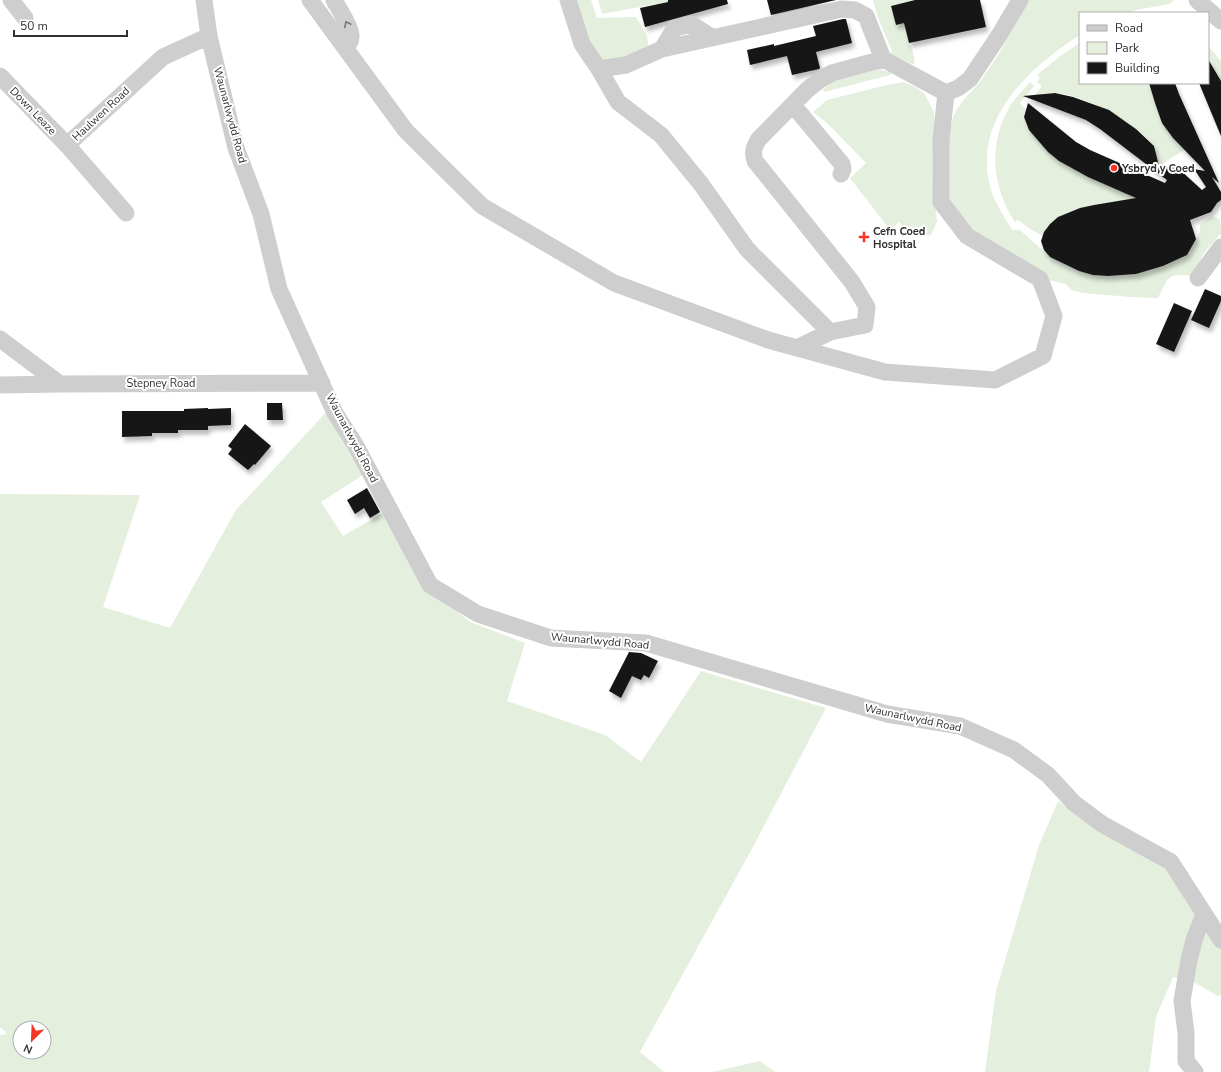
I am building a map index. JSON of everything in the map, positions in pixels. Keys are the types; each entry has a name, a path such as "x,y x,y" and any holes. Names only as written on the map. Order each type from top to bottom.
{"street":[{"path":"11,0 25,18"},
{"name":"Waunarlwydd Road","path":"204,0 210,36 236,148 261,214 279,289 335,413 363,459 430,585 478,614 551,638 646,643 887,714 960,726 1014,750 1048,775 1074,803 1102,824 1171,862 1221,940"},
{"path":"310,0 406,131 482,206 614,283 768,340 885,372 995,380 1043,356 1054,316 1040,279 967,236 941,202 941,140 946,93"},
{"path":"334,0 349,28 352,38 350,43 345,48"},
{"path":"568,0 582,44 599,69 618,102 661,135 701,184 747,249 830,332"},
{"path":"1197,0 1221,21"},
{"path":"946,93 958,88 970,79 1000,34 1016,2"},
{"path":"599,69 626,65 662,49 842,9 855,10 866,16 883,59 946,93"},
{"name":"Haulwen Road","path":"126,213 67,146 163,57 210,36"},
{"path":"797,348 830,332 864,325 866,307 852,282 755,160 753,154 754,148 758,140 821,79 832,73 883,59"},
{"name":"Down Leaze","path":"0,76 67,146"},
{"path":"793,105 842,164 843,169 841,174"},
{"path":"1198,278 1221,246"},
{"path":"0,339 60,384"},
{"name":"Stepney Road","path":"0,386 60,384 322,383"},
{"path":"1195,1072 1186,1061 1186,1033 1182,1001 1189,960 1195,937 1204,915"}],"green space":[{"path":"571,0 591,0 597,18 636,17 647,36 649,51 605,62 595,56"},
{"path":"598,0 668,0 668,2 602,14"},
{"path":"873,0 915,0 891,6 896,25 904,23 915,63 912,64 889,53 892,51 878,18"},
{"path":"1028,0 1174,0 1170,4 1131,12 1079,12 1079,36 1039,65 1021,83 1006,103 994,124 988,147 987,172 994,198 1012,230 1020,230 1050,257 1079,271 1093,275 1108,276 1136,274 1163,266 1187,255 1200,232 1200,224 1212,216 1220,219 1221,233 1204,253 1192,276 1177,275 1169,278 1158,298 1082,293 1071,290 1066,284 1048,280 975,234 947,203 948,147 954,115 960,105 982,79 1012,31"},
{"path":"1079,44 1079,84 1149,84 1158,111 1166,127 1184,150 1162,164 1158,162 1155,151 1150,142 1132,125 1120,117 1092,103 1065,94 1051,93 1033,97 1042,86 1037,82 1040,78 1037,75 1060,56"},
{"path":"1209,47 1221,61 1221,81 1209,61"},
{"path":"879,69 892,73 890,75 824,92 823,90 831,82"},
{"path":"904,82 924,93 934,112 935,126 932,155 933,193 937,222 931,235 920,236 912,234 899,222 890,230 850,178 866,163 827,123 813,112 827,100"},
{"path":"1030,82 1034,86 1020,103 1026,109 1024,117 1029,130 1048,152 1059,161 1088,177 1163,202 1116,202 1082,208 1070,212 1054,221 1047,227 1043,236 1018,220 1015,222 1001,195 997,180 996,151 1002,122 1016,98"},
{"path":"329,409 366,473 321,502 343,536 385,512 428,587 470,622 525,643 507,701 605,735 641,762 701,671 826,708 754,845 640,1052 664,1072 0,1072 0,1035 7,1033 0,1027 0,494 140,495 103,607 170,628 236,510"},
{"path":"1058,801 1096,828 1168,869 1221,947 1221,995 1218,996 1195,983 1173,977 1156,1017 1149,1072 985,1072 996,991 1039,845"},
{"path":"760,1061 775,1072 712,1072"}],"building":[{"path":"668,0 727,0 728,4 645,27 640,8 668,2"},
{"path":"767,0 836,0 771,15"},
{"path":"915,0 980,0 986,27 909,43 904,23 896,25 891,6"},
{"path":"846,19 852,43 816,52 819,69 792,75 787,56 750,65 747,50 774,44 774,46 816,36 813,26"},
{"path":"1209,61 1221,81 1221,136 1199,84 1209,84"},
{"name":"Ysbryd y Coed","path":"1149,84 1175,84 1219,183 1212,177 1221,192 1221,200 1211,212 1190,220 1196,239 1187,255 1163,266 1136,274 1108,276 1093,275 1079,271 1050,257 1044,250 1041,241 1044,232 1058,217 1080,208 1136,198 1088,177 1059,161 1048,152 1029,130 1024,117 1028,103 1076,142 1090,150 1165,183 1167,180 1086,120 1023,96 1055,93 1073,97 1109,110 1136,129 1154,146 1159,166 1178,168 1202,190 1206,187 1194,169 1205,171 1173,138 1162,123"},
{"path":"1205,289 1221,296 1221,301 1209,328 1191,320"},
{"path":"1174,303 1192,311 1174,352 1156,344"},
{"path":"267,403 282,403 283,420 267,420"},
{"path":"231,408 231,425 208,426 208,430 178,430 178,433 152,433 152,436 122,437 122,411 184,411 184,409"},
{"path":"245,424 271,446 255,465 254,464 248,470 228,454 232,449 228,446"},
{"path":"367,488 380,512 370,518 364,508 355,514 347,500"},
{"path":"629,652 641,653 658,661 649,678 644,675 641,680 632,676 621,698 609,691"}],"place":[{"name":"Ysbryd y Coed","path":"1114,168"},
{"name":"Cefn Coed Hospital","path":"864,237"}]}
